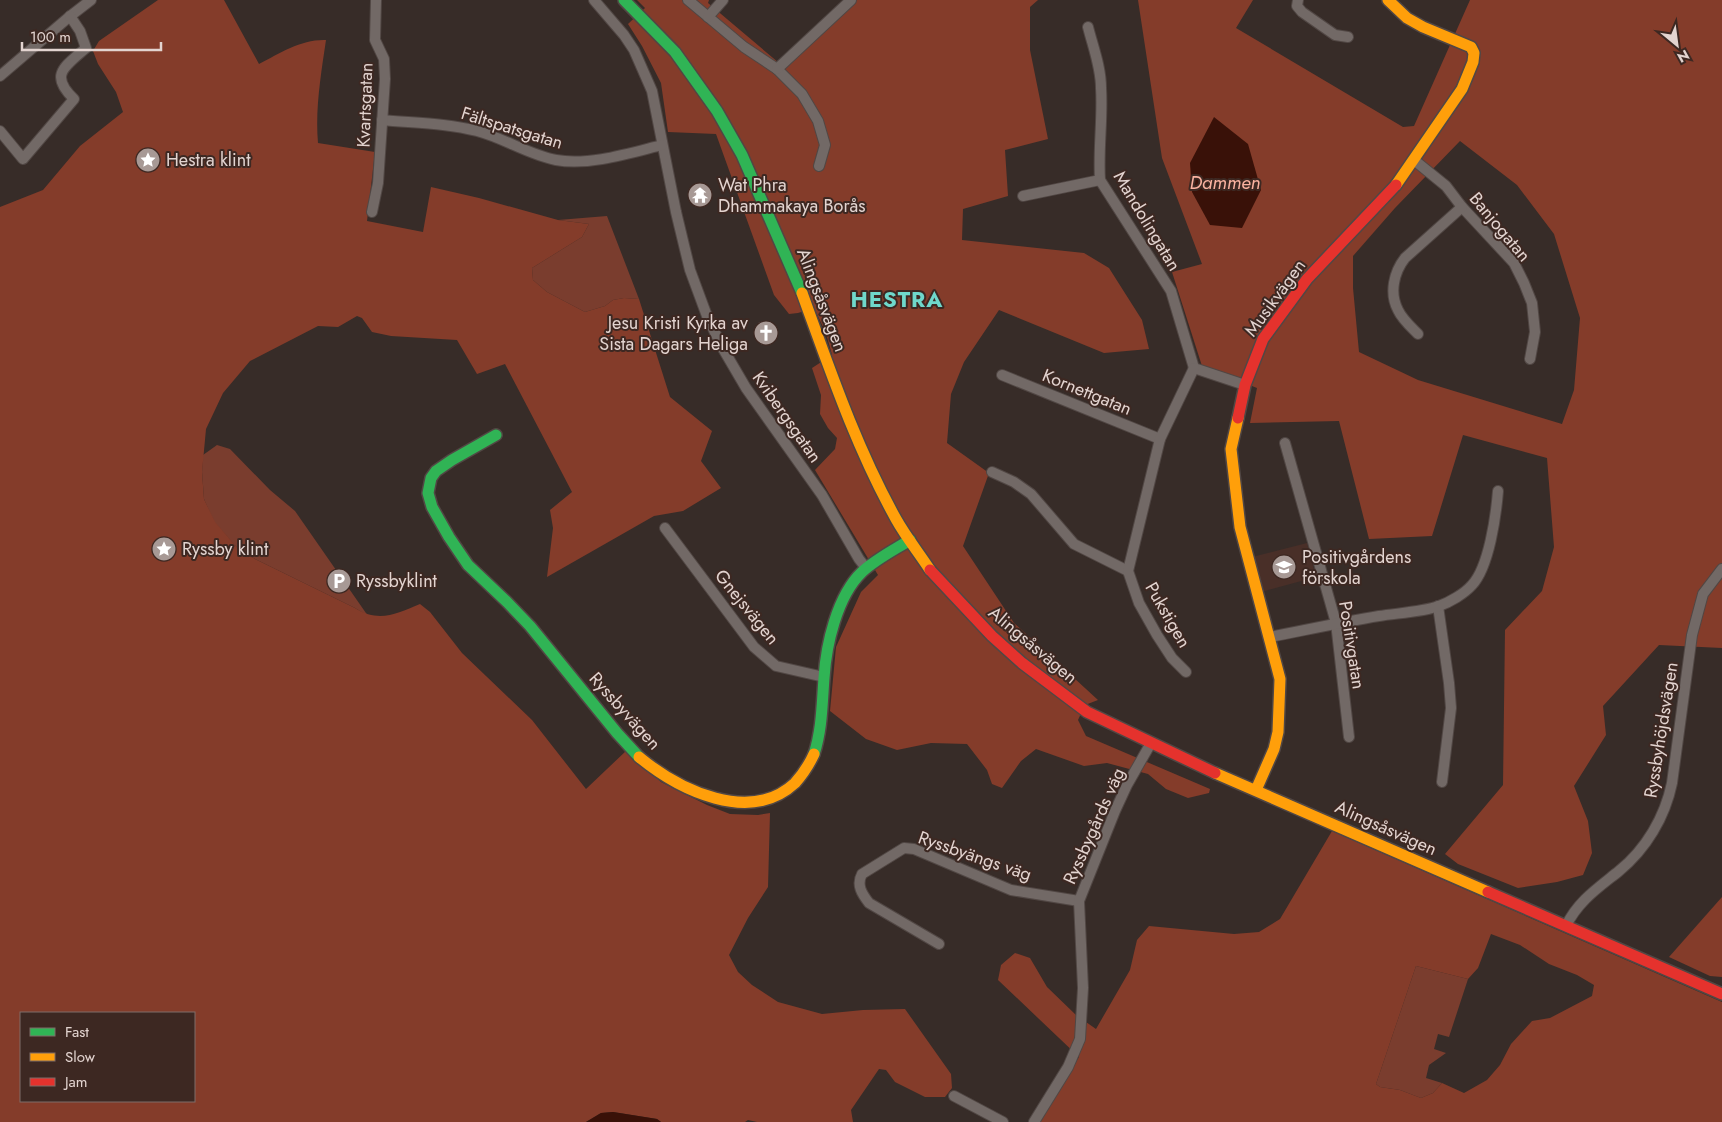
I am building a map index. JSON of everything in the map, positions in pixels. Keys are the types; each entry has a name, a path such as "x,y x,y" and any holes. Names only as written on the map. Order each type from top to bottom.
{"street":[{"path":"0,76 91,0"},
{"name":"Kvartsgatan","path":"372,212 378,183 385,79 384,59 376,40 376,0"},
{"name":"Kvibergsgatan","path":"594,0 624,35 643,69 652,90 662,145 690,270 707,316 722,347 746,388 822,495 866,568"},
{"name":"Alingsåsvägen","path":"624,0 675,52 717,111 742,155 801,288 839,394 881,491 931,571 992,636 1022,663 1087,712 1194,764 1722,994"},
{"path":"688,0 744,47 777,69 802,94 818,120 826,145 819,166"},
{"path":"708,17 723,0"},
{"path":"777,69 851,0"},
{"path":"1298,0 1297,6 1302,12 1335,35 1348,37"},
{"name":"Musikvägen","path":"1256,790 1274,749 1278,732 1280,679 1240,527 1231,450 1245,385 1263,339 1307,279 1394,188 1462,89 1473,62 1474,53 1471,47 1423,27 1407,18 1388,0"},
{"path":"0,131 23,159 74,99 63,89 60,80 61,74 86,48 80,31 70,16"},
{"name":"Mandolingatan","path":"1088,27 1098,62 1101,87 1100,180 1171,291 1194,368"},
{"name":"Fältspatsgatan","path":"382,120 461,127 479,131 538,155 556,160 586,162 662,145"},
{"name":"Banjogatan","path":"1414,160 1446,186 1462,207 1514,263 1532,303 1535,332 1530,359"},
{"path":"1022,196 1100,180"},
{"path":"1418,334 1397,309 1393,287 1398,267 1404,258 1462,207"},
{"path":"992,472 1014,482 1031,494 1074,544 1128,571 1160,439 1194,368 1245,385"},
{"name":"Kornettgatan","path":"1002,375 1160,439"},
{"name":"Ryssbyvägen","path":"496,435 440,467 432,476 428,493 429,501 451,540 477,575 532,628 586,696 622,738 644,760 664,774 695,791 733,802 754,802 773,798 796,782 808,767 816,746 829,643 835,622 856,580 866,568 910,540"},
{"name":"Positivgatan","path":"1285,443 1336,623 1349,737"},
{"path":"1270,637 1336,623 1438,606 1461,594 1480,575 1485,563 1497,506 1498,491"},
{"name":"Gnejsvägen","path":"665,528 754,647 776,666 824,677"},
{"name":"Ryssbyhöjdsvägen","path":"1566,926 1570,917 1582,902 1629,862 1639,851 1650,836 1667,805 1672,783 1692,635 1703,594 1722,568"},
{"name":"Pukstigen","path":"1128,571 1139,603 1157,635 1172,658 1186,672"},
{"path":"1438,606 1451,708 1442,782"},
{"name":"Ryssbygårds väg","path":"1034,1122 1068,1067 1080,1039 1083,988 1078,901 1127,785 1151,743"},
{"name":"Ryssbyängs väg","path":"939,944 869,903 862,895 859,887 859,880 862,874 904,848 914,849 1011,890 1078,901"},
{"path":"954,1096 1003,1122"}],"shaded area":[{"path":"158,0 224,0 259,64 300,44 326,40 318,104 318,143 375,152 367,221 423,232 431,187 558,220 589,224 582,237 532,268 533,280 547,292 585,312 605,306 613,300 624,298 639,299 670,397 712,431 701,461 721,488 683,511 654,516 547,577 553,528 550,510 572,492 505,364 477,374 457,340 391,336 372,332 362,318 357,316 338,327 318,326 250,361 223,393 206,429 202,472 204,499 215,522 241,552 364,613 380,616 395,614 420,604 430,612 462,653 532,720 586,789 627,750 661,782 707,805 730,814 758,815 770,813 768,887 748,918 729,955 738,972 752,985 778,1002 822,1014 863,1010 905,1009 951,1074 952,1088 945,1097 925,1097 895,1082 886,1070 879,1069 851,1110 853,1122 757,1122 748,1120 745,1122 661,1122 657,1119 613,1112 601,1113 586,1122 0,1122 0,207 43,190 80,146 123,112 116,92 98,64 93,51 99,41"},
{"path":"637,0 709,0 708,3 779,63 845,0 1038,0 1030,7 1030,50 1048,139 1005,150 1008,196 963,209 962,240 1084,253 1109,268 1142,320 1149,349 1104,353 999,310 964,362 951,394 947,443 989,473 963,546 1014,623 1098,700 1085,705 1078,720 1086,736 1210,789 1209,793 1188,798 1166,789 1148,774 1107,763 1084,766 1036,749 1021,761 1002,788 992,784 987,770 967,744 931,743 897,750 866,739 830,711 836,647 861,592 878,575 815,470 835,449 837,438 828,428 820,414 821,395 812,368 832,355 826,333 814,308 789,314 774,295 716,134 668,132 661,83 628,24 645,8"},
{"path":"1138,0 1253,0 1236,28 1403,127 1414,126 1470,0 1722,0 1722,648 1659,645 1603,706 1606,735 1574,786 1588,821 1592,853 1583,875 1557,882 1518,888 1458,864 1445,854 1503,785 1505,630 1542,591 1554,547 1547,458 1463,435 1432,536 1369,539 1339,421 1250,423 1257,388 1202,366 1172,272 1202,264 1162,158","holes":["1460,141 1517,185 1554,234 1580,318 1574,390 1562,424 1418,380 1359,352 1353,288 1353,256 1395,208"]},
{"path":"607,216 639,299 624,298 613,300 605,306 585,312 547,292 533,280 532,268 582,237 589,224 558,220"},
{"path":"217,445 230,449 270,490 295,511 368,616 241,552 214,522 204,499 202,472 203,455"},
{"name":"Positivgårdens förskola","path":"1307,543 1316,577 1261,592 1252,557"},
{"path":"1332,831 1722,1002 1722,1122 1040,1122 1079,1057 998,980 1001,965 1015,953 1030,958 1047,987 1076,1015 1096,1029 1130,970 1137,940 1149,926 1234,934 1259,932 1280,919","holes":["1491,934 1520,945 1549,964 1577,975 1594,985 1592,996 1550,1018 1532,1021 1511,1044 1500,1065 1487,1080 1464,1093 1442,1083 1433,1093 1421,1098 1400,1090 1380,1087 1376,1084 1416,966 1468,979 1478,968"]},
{"path":"1722,897 1722,977 1710,976 1669,957"},
{"path":"1416,966 1468,979 1449,1037 1438,1034 1434,1049 1446,1053 1429,1065 1426,1078 1442,1083 1433,1093 1421,1098 1400,1090 1380,1087 1376,1084"}],"water":[{"name":"Dammen","path":"1214,117 1248,144 1261,190 1242,228 1210,225 1192,192 1190,163"},
{"path":"613,1112 657,1119 661,1122 586,1122 601,1113"}],"traffic: fast":[{"path":"624,0 675,52 717,111 742,155 802,293"},
{"path":"496,435 436,471 431,478 428,493 432,507 468,565 530,626 617,733 639,757"},
{"path":"814,754 820,726 827,651 834,622 840,607 853,582 867,567 910,540"}],"traffic: slow":[{"path":"1388,0 1407,18 1423,27 1471,47 1474,53 1473,62 1462,89 1396,185"},
{"path":"802,293 844,408 868,464 896,519 930,570"},
{"path":"1238,418 1231,449 1240,527 1280,679 1278,732 1274,749 1256,790"},
{"path":"639,757 674,781 694,791 736,802 757,801 777,795 795,783 806,769 814,754"},
{"path":"1215,773 1488,892"}],"traffic: jam":[{"path":"1238,418 1245,385 1263,339 1307,279 1396,185"},
{"path":"930,570 992,636 1022,663 1087,712 1215,773"},
{"path":"1488,892 1722,994"}],"place":[{"name":"Hestra klint","path":"148,160"},
{"name":"Wat Phra Dhammakaya Borås","path":"700,195"},
{"name":"Jesu Kristi Kyrka av Sista Dagars Heliga","path":"766,333"},
{"name":"Ryssby klint","path":"164,549"},
{"name":"Positivgårdens förskola","path":"1284,567"},
{"name":"Ryssbyklint","path":"339,581"}],"district":[{"name":"HESTRA","path":"897,299"}]}
